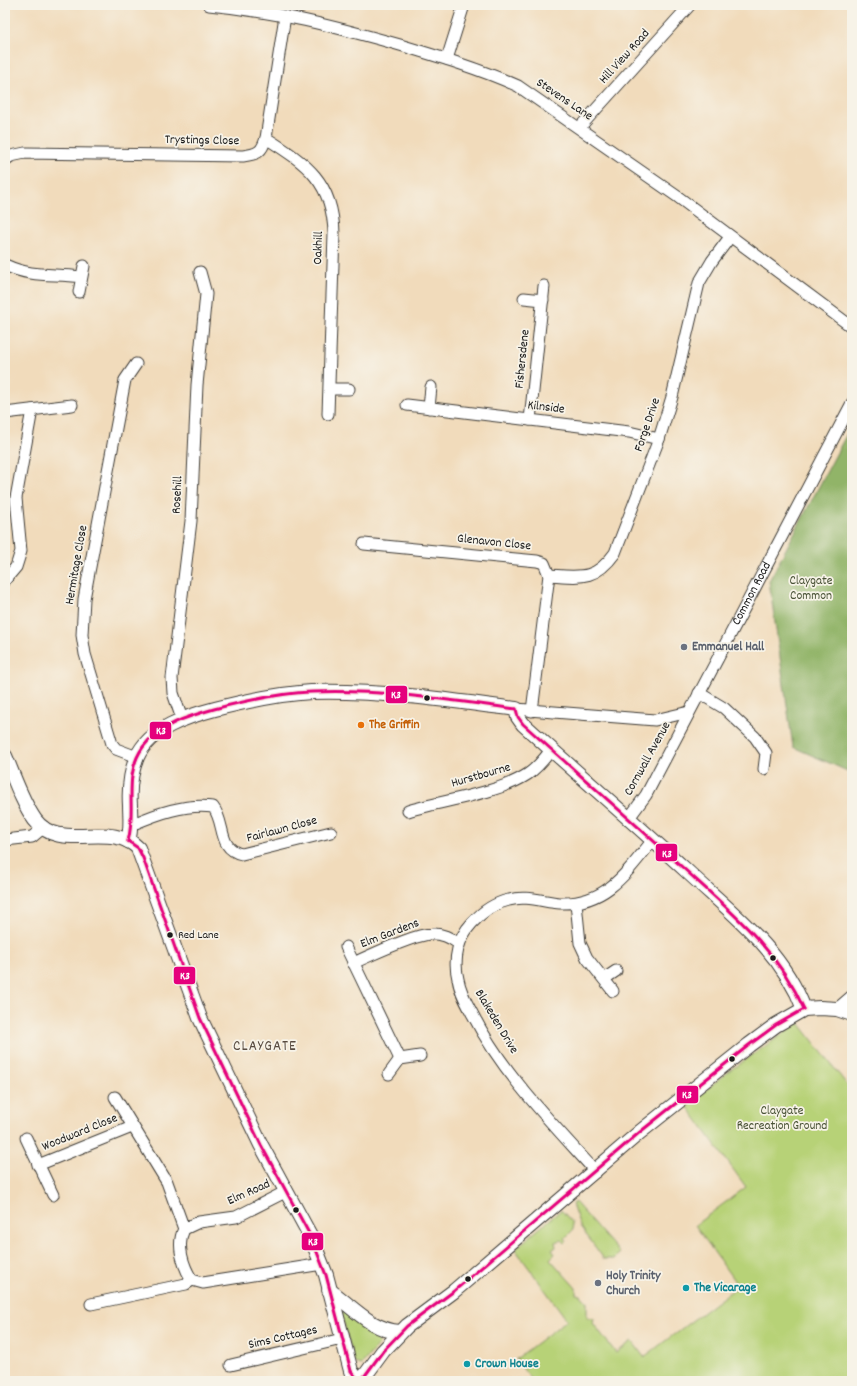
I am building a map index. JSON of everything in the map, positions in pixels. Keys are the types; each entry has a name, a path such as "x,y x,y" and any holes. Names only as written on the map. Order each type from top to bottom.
{"street":[{"name":"Stevens Lane","path":"209,5 246,7 379,39 447,59 496,76 518,86 580,127 678,197 852,327"},
{"path":"447,59 464,5"},
{"name":"Hill View Road","path":"580,127 690,5"},
{"name":"Trystings Close","path":"5,160 12,156 25,153 256,155 263,148 266,138 285,16"},
{"name":"Oakhill","path":"266,138 290,153 307,167 322,185 328,196 332,209 334,234 328,414"},
{"name":"Forge Drive","path":"549,575 586,576 598,572 606,566 622,538 659,439 672,397 699,283 712,261 730,237"},
{"path":"5,265 19,272 35,275 83,272 79,292"},
{"name":"Rosehill","path":"182,719 176,705 172,678 191,521 197,385 206,294 200,272"},
{"name":"Fishersdene","path":"530,420 544,286"},
{"path":"524,298 543,300"},
{"name":"Hermitage Close","path":"136,364 125,380 84,599 82,634 85,654 112,744 121,752 137,757"},
{"path":"429,408 430,387"},
{"path":"330,389 349,389"},
{"path":"5,413 72,404"},
{"name":"Common Road","path":"689,712 852,404"},
{"name":"Kilnside","path":"407,405 630,432 659,439"},
{"path":"5,580 16,567 22,551 16,498 32,410"},
{"name":"Glenavon Close","path":"364,544 538,561 544,563 549,575"},
{"path":"532,711 549,575"},
{"path":"128,841 131,833 130,792 137,757 149,741 182,719 249,701 310,692 384,694 532,711 655,720 689,712"},
{"path":"699,694 724,708 755,737 766,753 764,769"},
{"path":"516,709 518,717 523,724 654,840 753,932 775,957 791,980 804,1009"},
{"name":"Cornwall Avenue","path":"629,818 646,795 689,712"},
{"name":"Hurstbourne","path":"408,811 488,790 515,781 529,774 551,750"},
{"path":"5,756 29,810 36,821 44,827 65,836 106,836 128,841 138,848 182,971 203,1024 261,1145 311,1237 322,1264 330,1290 351,1371 360,1381 400,1332 454,1290 596,1172 640,1132 749,1044 804,1009 837,1009 852,1014"},
{"name":"Fairlawn Close","path":"130,824 171,811 198,805 213,807 220,822 228,848 234,853 242,854 331,832"},
{"path":"5,840 32,837 44,827"},
{"name":"Blakeden Drive","path":"596,1172 513,1076 479,1026 463,995 457,979 456,964 458,943 467,928 479,916 494,905 510,899 524,898 560,903 576,902 592,898 608,890 623,877 654,840"},
{"path":"576,902 580,943 587,958 613,991"},
{"name":"Elm Gardens","path":"353,963 419,936 432,934 446,936 458,943"},
{"name":"Elm Gardens","path":"346,947 400,1059"},
{"path":"604,979 616,971"},
{"path":"837,1009 852,996"},
{"path":"389,1074 400,1059 420,1056"},
{"name":"Woodward Close","path":"115,1098 167,1182 184,1229"},
{"name":"Woodward Close","path":"38,1165 132,1127"},
{"name":"Woodward Close","path":"26,1138 53,1195"},
{"name":"Elm Road","path":"184,1229 199,1222 236,1217 286,1191"},
{"path":"184,1229 181,1235 183,1258 186,1270 192,1280 203,1283 220,1282 322,1264"},
{"path":"91,1304 181,1286 192,1280"},
{"path":"330,1290 351,1305 371,1324 390,1331 400,1332"},
{"name":"Sims Cottages","path":"231,1365 342,1339"}],"green space":[{"name":"Claygate Common","path":"852,424 852,773 793,747 769,581"},
{"name":"Claygate Recreation Ground","path":"799,1023 852,1091 852,1381 532,1381 516,1359 567,1320 515,1249 561,1210 572,1222 573,1230 565,1238 567,1241 565,1243 562,1240 555,1242 556,1247 552,1250 555,1254 550,1259 576,1288 576,1294 581,1295 587,1302 587,1318 594,1318 593,1323 616,1353 632,1341 644,1357 738,1286 695,1225 746,1187 687,1106 726,1073"},
{"path":"575,1202 620,1253 614,1259 604,1259 580,1226 572,1204"},
{"path":"346,1310 360,1324 375,1334 378,1340 379,1344 361,1365 354,1361 341,1313"}],"transit line":[{"name":"K3","path":"128,841 131,817 131,781 137,758 143,747 157,733 185,718 238,703 300,693 363,692 414,696 516,709"},
{"name":"K3","path":"516,709 518,717 523,724 734,914 766,949 780,967 793,987 804,1009"},
{"name":"K3","path":"128,841 138,848 143,858 200,1018 261,1145 311,1237 326,1275 351,1371 359,1381"},
{"name":"K3","path":"361,1381 383,1351 407,1326 454,1291 640,1132 749,1045 776,1025 804,1009"}],"place":[{"name":"Emmanuel Hall","path":"684,647"},
{"name":"The Griffin","path":"361,725"},
{"name":"Red Lane","path":"170,935"},
{"name":"Holy Trinity Church","path":"598,1283"},
{"name":"The Vicarage","path":"686,1288"},
{"name":"Crown House","path":"467,1364"}],"district":[{"name":"CLAYGATE","path":"265,1047"}]}
